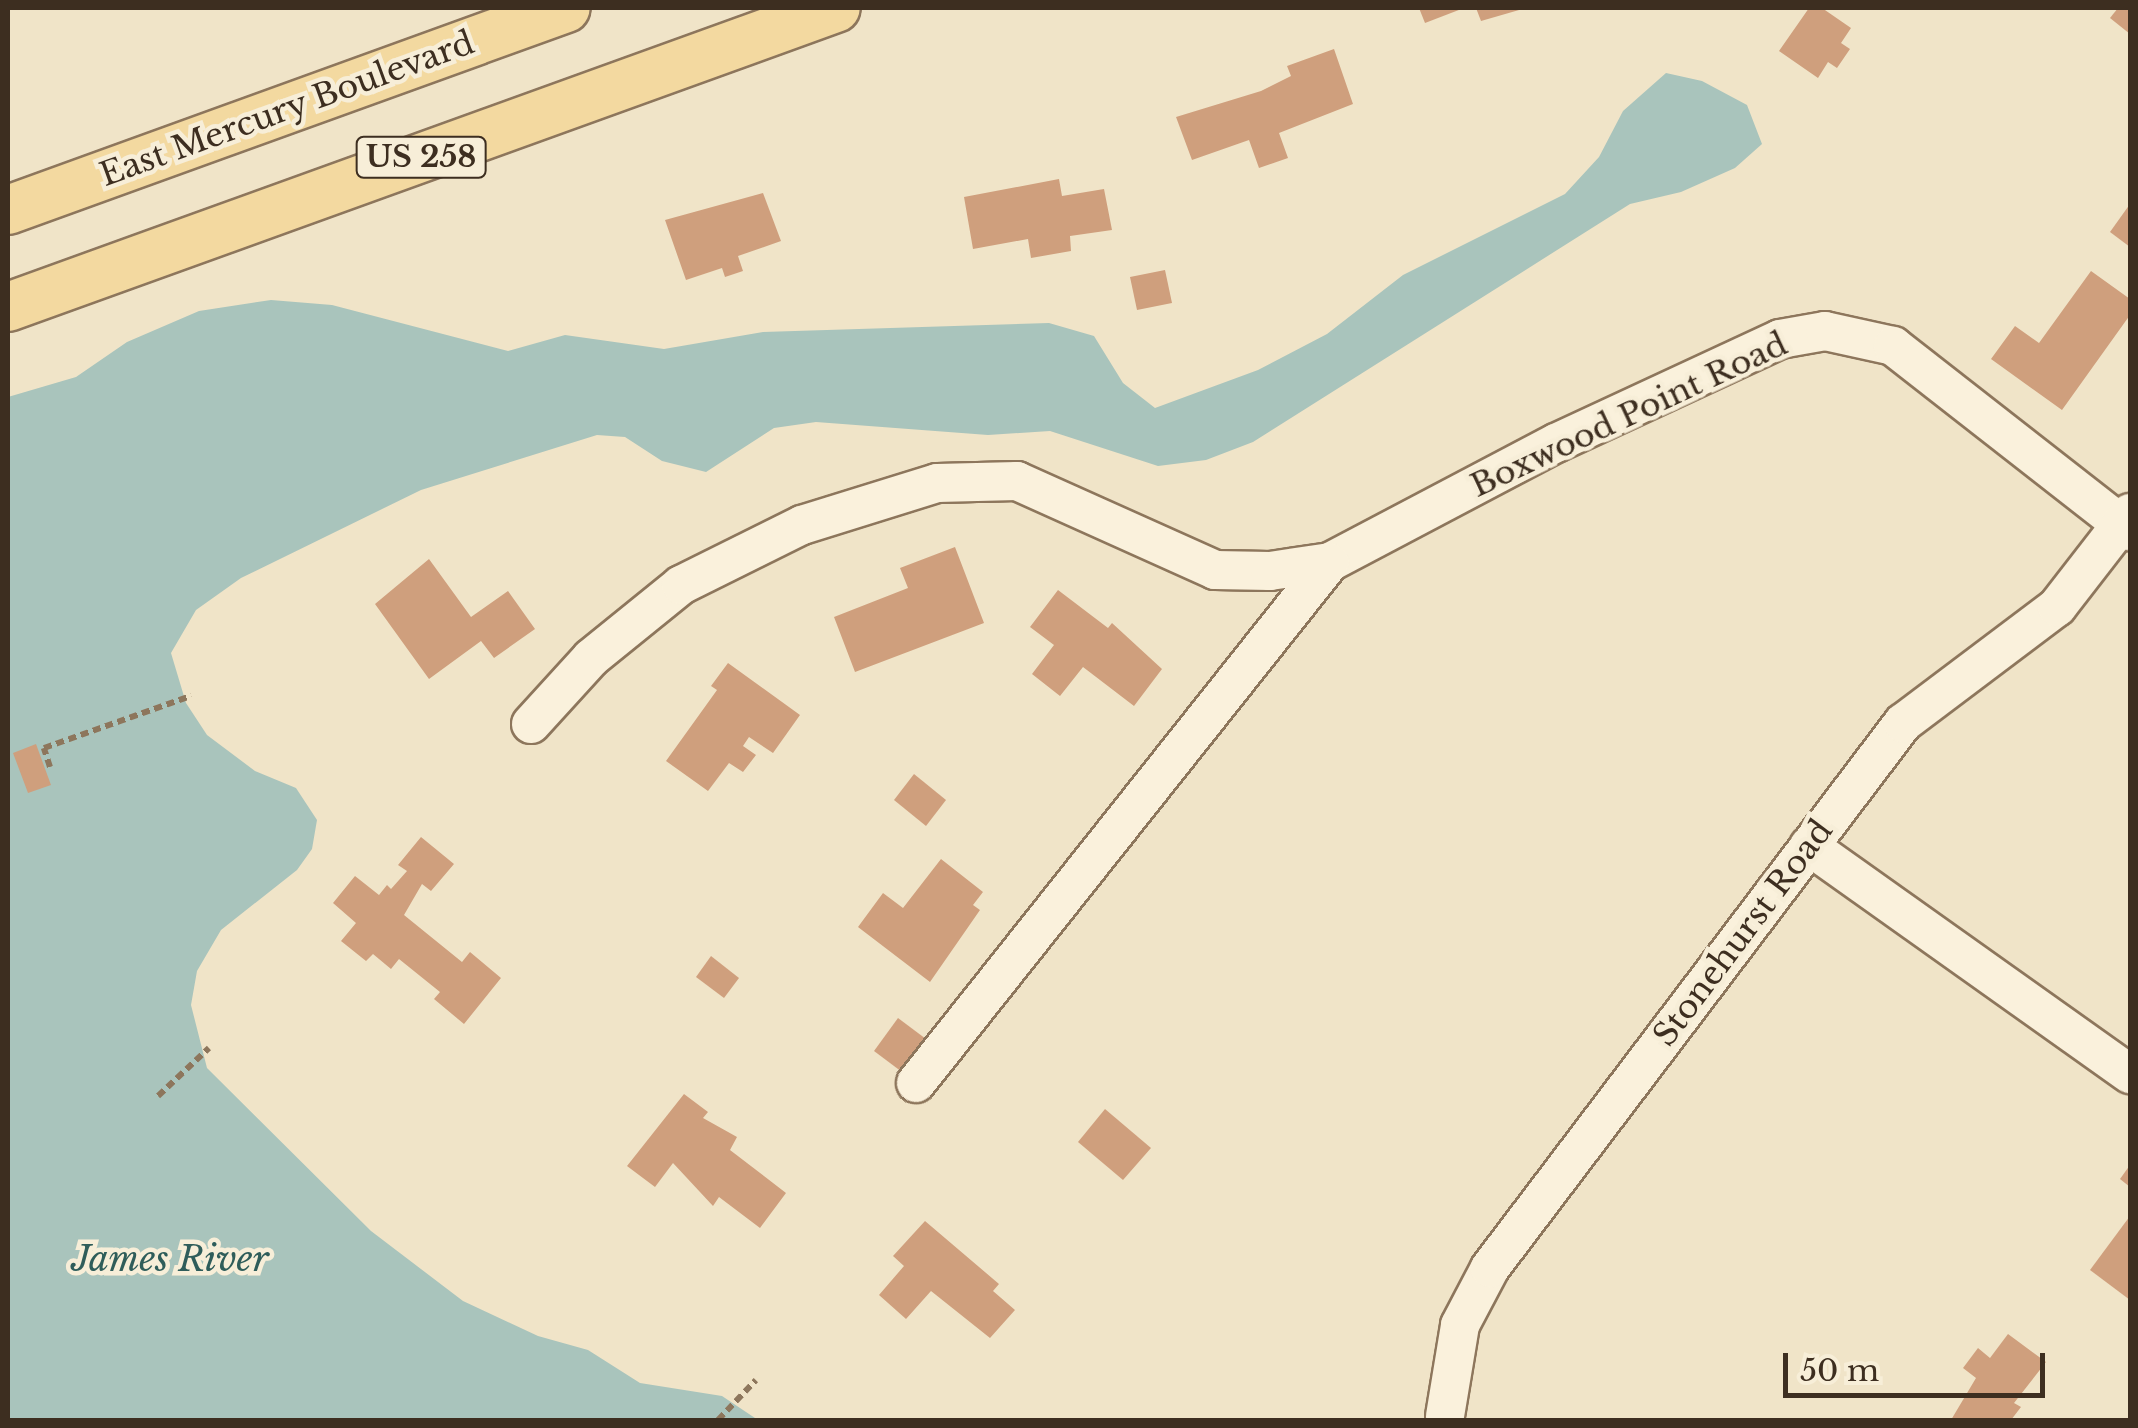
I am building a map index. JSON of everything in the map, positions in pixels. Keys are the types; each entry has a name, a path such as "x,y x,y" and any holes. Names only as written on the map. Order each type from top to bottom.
{"main road":[{"name":"East Mercury Boulevard","path":"8,210 566,8"},
{"name":"US 258","path":"8,307 836,8"}],"street":[{"name":"Boxwood Point Road","path":"531,724 592,658 681,585 802,525 938,483 1017,481 1215,570 1270,571 1330,562 1556,443 1780,339 1825,331 1893,346 2128,523"},
{"name":"Stonehurst Road","path":"1444,1416 1460,1324 1490,1268 1903,722 2058,607 2128,523"},
{"name":"Boxwood Point Road","path":"916,1083 1330,562"},
{"path":"1810,846 2130,1074"}],"path":[{"path":"50,767 44,748 191,696"},
{"path":"158,1096 208,1048"},
{"path":"718,1420 756,1380"}],"water":[{"name":"James River","path":"1666,73 1702,81 1747,105 1762,144 1735,168 1681,192 1630,204 1253,442 1206,460 1158,466 1050,431 988,435 816,422 774,428 706,472 662,461 625,437 597,435 421,490 241,578 196,610 171,653 186,703 207,735 255,771 296,788 317,820 312,849 297,870 221,930 197,971 191,1005 207,1068 371,1231 463,1301 538,1336 588,1350 640,1383 722,1396 758,1420 8,1420 8,397 76,377 127,342 199,311 271,300 332,305 508,351 565,335 664,349 763,332 1049,323 1094,336 1123,383 1155,408 1258,370 1327,334 1403,275 1565,194 1599,157 1623,111"}],"building":[{"path":"1419,8 1464,8 1425,23"},
{"path":"1476,8 1526,8 1481,21"},
{"path":"1809,8 1822,8 1851,28 1841,43 1850,49 1837,68 1828,62 1818,78 1779,51"},
{"path":"2118,8 2130,8 2130,34 2110,18"},
{"path":"1334,49 1353,104 1279,133 1288,158 1259,168 1249,140 1192,160 1176,117 1261,91 1291,76 1287,66"},
{"path":"1059,179 1062,196 1104,189 1112,230 1070,236 1071,251 1031,258 1028,239 973,249 964,197"},
{"path":"763,193 781,241 738,256 743,271 725,277 722,268 686,280 665,220"},
{"path":"2130,204 2130,247 2110,232"},
{"path":"1165,270 1172,303 1137,310 1130,277"},
{"path":"2091,271 2130,299 2130,315 2062,410 1991,359 2015,326 2039,343"},
{"path":"955,547 984,623 855,672 834,617 908,588 900,568"},
{"path":"429,559 471,617 508,591 535,629 494,658 481,641 429,679 375,604"},
{"path":"1058,590 1108,628 1112,623 1162,669 1134,706 1083,667 1060,696 1032,674 1054,645 1030,627"},
{"path":"728,663 800,715 773,753 749,737 743,746 756,755 743,772 729,763 708,791 666,761 717,690 711,686"},
{"path":"36,744 51,785 28,793 13,753"},
{"path":"914,774 946,800 926,826 894,800"},
{"path":"421,837 454,864 431,891 422,884 404,915 462,962 470,952 501,978 464,1024 434,999 440,992 399,959 391,969 373,954 366,961 341,941 356,923 333,903 355,876 379,895 387,885 391,889 407,871 398,865"},
{"path":"941,859 983,892 973,905 980,910 930,982 858,927 883,893 903,908"},
{"path":"711,956 739,978 724,998 696,977"},
{"path":"898,1018 926,1039 902,1072 874,1051"},
{"path":"684,1094 708,1112 703,1118 737,1137 730,1150 786,1193 760,1228 719,1197 713,1206 673,1163 655,1187 627,1166"},
{"path":"1105,1109 1151,1148 1123,1180 1078,1142"},
{"path":"2130,1165 2130,1187 2120,1179"},
{"path":"2130,1216 2130,1300 2090,1270"},
{"path":"925,1221 999,1284 993,1291 1015,1310 990,1338 931,1291 906,1319 879,1295 904,1266 893,1256"},
{"path":"2008,1334 2046,1362 2014,1403 2021,1407 2011,1420 1951,1420 1976,1378 1963,1368 1978,1348 1990,1358"}]}
